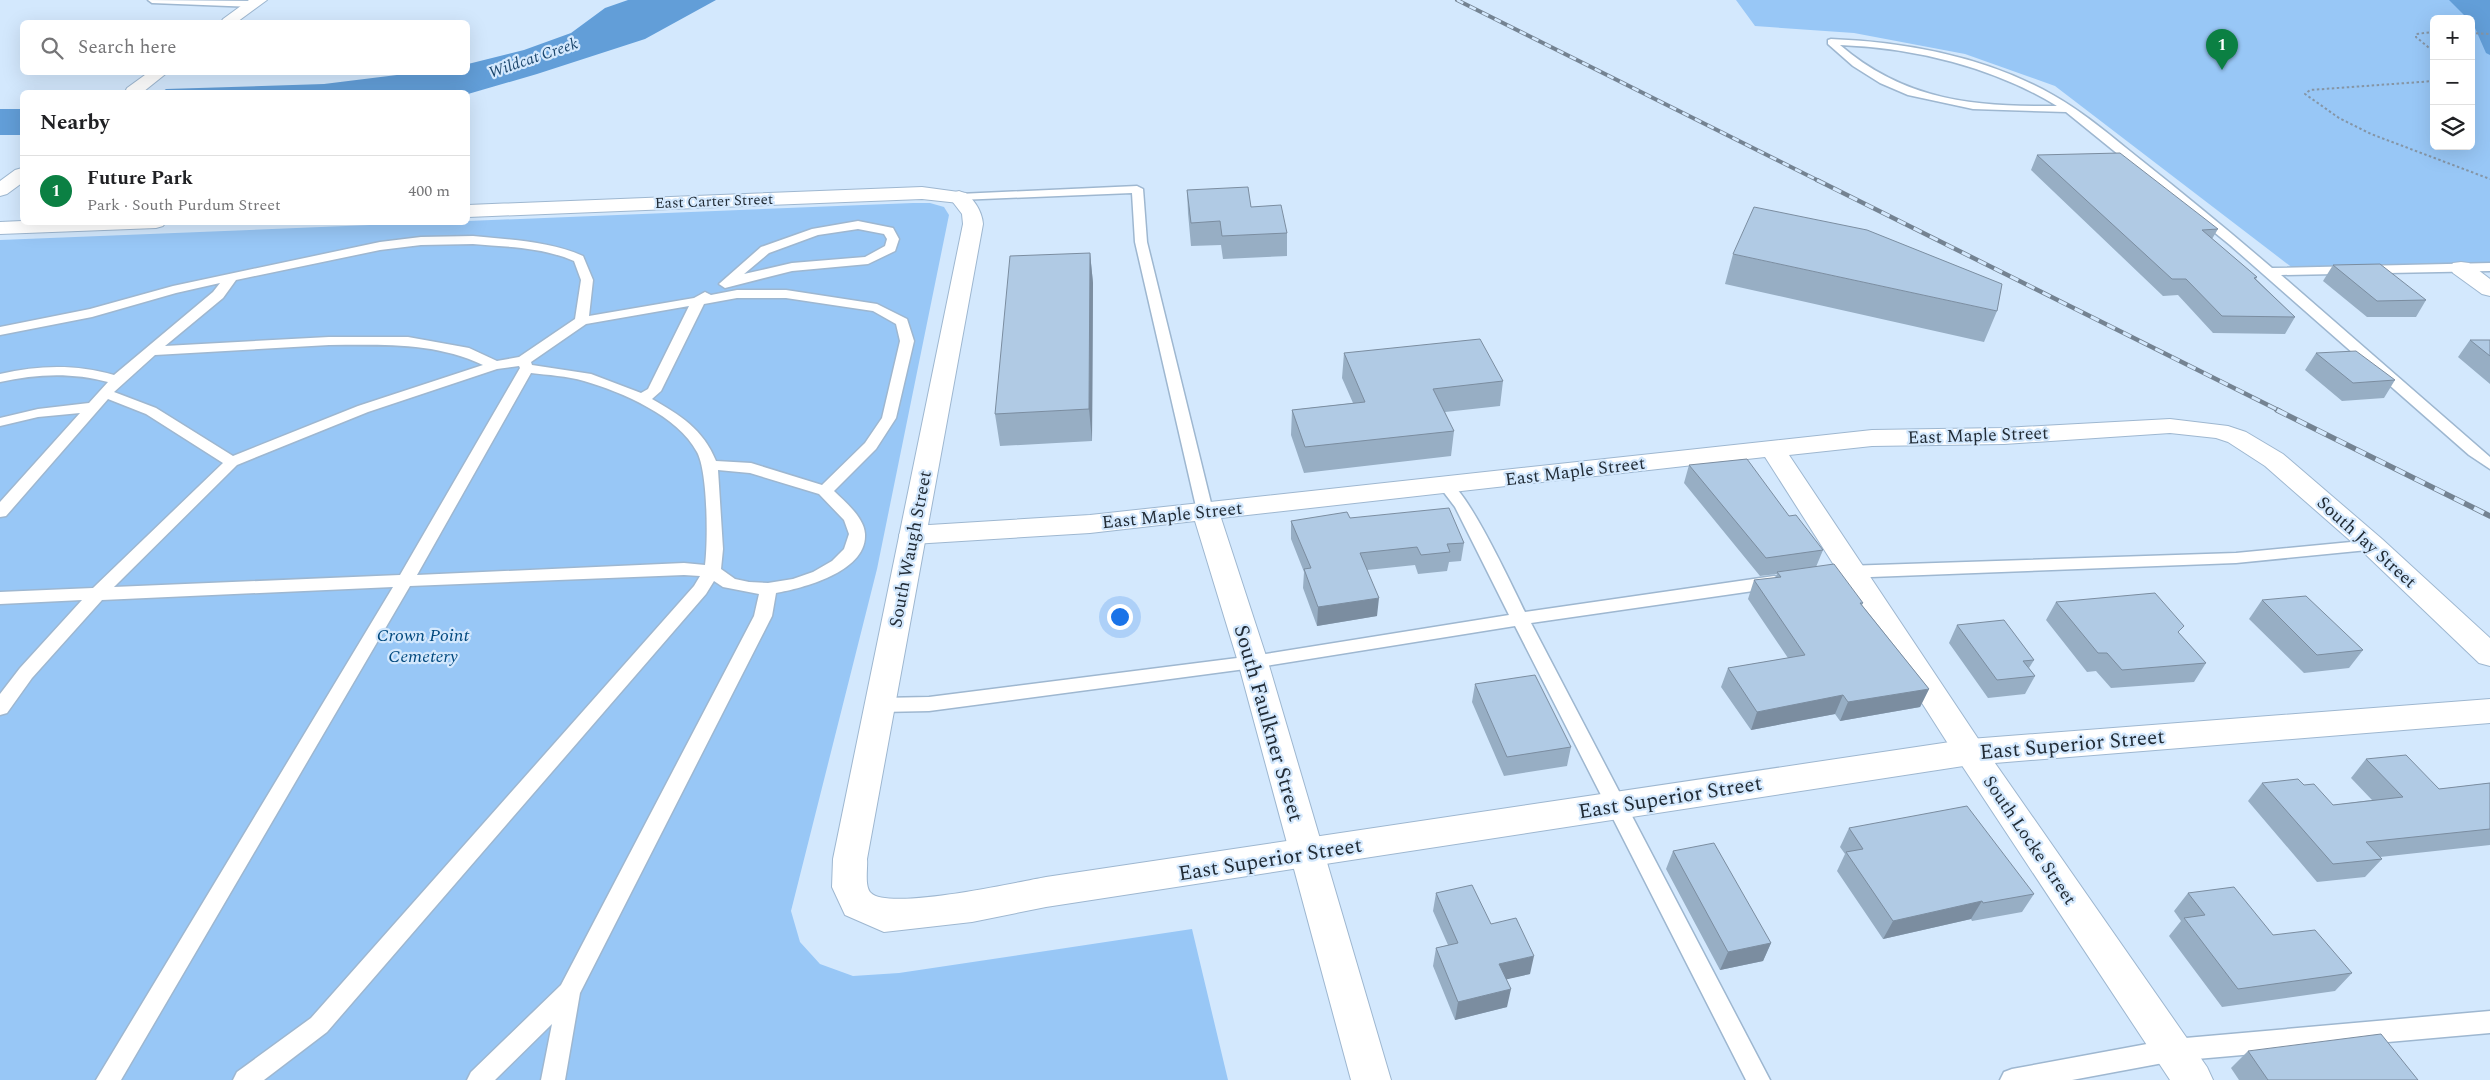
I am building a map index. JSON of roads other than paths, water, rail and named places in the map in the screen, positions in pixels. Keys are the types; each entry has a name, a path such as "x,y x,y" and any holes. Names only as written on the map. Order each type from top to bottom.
{"street":[{"path":"231,20 256,2"},
{"path":"136,90 155,77"},
{"path":"0,190 20,175"},
{"name":"East Carter Street","path":"470,211 922,193 959,197"},
{"name":"South Waugh Street","path":"858,904 850,887 850,859 973,224 972,213 959,197"},
{"path":"0,228 78,225"},
{"path":"2462,268 2490,290"},
{"name":"East Maple Street","path":"913,535 1090,524 1872,438 2004,436 2170,426 2219,431 2237,437"},
{"name":"South Jay Street","path":"2237,437 2274,460 2372,545 2490,655"},
{"name":"South Locke Street","path":"1772,448 1843,572 1970,752 2194,1080"},
{"name":"South Faulkner Street","path":"1205,511 1253,662 1371,1080"},
{"name":"East Superior Street","path":"858,904 884,916 972,907 1046,892 1970,752 2490,711"}],"lane":[{"path":"152,0 256,2"},
{"path":"2069,109 2015,110 1970,106 1934,100 1890,85 1862,69 1831,42 1872,43 1923,53 1979,68 2033,88 2069,109 2186,201 2490,464"},
{"path":"959,197 1137,189 1142,242 1205,511"},
{"path":"642,399 654,391 699,300 725,284 765,250 816,232 858,225 889,231 893,238 891,248 868,260 792,267 758,274 725,284"},
{"path":"0,331 92,313 173,290 232,277 380,246 422,240 473,240 534,246 561,251 578,259 587,280 583,298 582,321"},
{"path":"2267,272 2490,267"},
{"path":"0,512 117,380 218,295 232,277"},
{"path":"108,1080 406,580 525,364 582,321 699,300 737,294 786,294 877,308 902,322 907,341 889,418 871,446 826,491"},
{"path":"152,351 328,341 408,342 464,351 495,365"},
{"path":"0,708 26,673 98,593 232,462 363,409 495,365 525,364 586,378 642,399 679,420 704,450 710,465 715,549 712,571 700,590 643,652 319,1025 245,1080"},
{"path":"0,378 33,370 42,370 88,371 117,380"},
{"path":"104,394 151,412 232,462"},
{"path":"0,422 38,413 92,408"},
{"path":"0,598 684,569 712,571 729,583 749,588 768,589 795,584 819,576 838,565 852,551 856,534 851,518 826,491 751,468 710,465"},
{"path":"1447,486 1462,506 1615,806 1758,1080"},
{"path":"1843,572 2236,558 2372,545"},
{"path":"880,705 929,704 1253,662 1520,619 1794,579"},
{"path":"553,1080 569,992 763,616 768,589"},
{"path":"479,1080 569,992"},
{"path":"2012,1080 2174,1050 2490,1022"}],"water":[{"path":"628,0 716,0 645,39 470,93 470,90 165,90 324,84 397,75 470,75 470,64 524,50 571,33 605,8"},
{"path":"2449,0 2490,0 2490,55 2486,53 2475,28 2475,15 2464,15"}],"waterway":[{"name":"Wildcat Creek","path":"0,122 20,122"}],"railway":[{"path":"1457,0 1817,180"},
{"path":"1817,180 2280,411"},
{"path":"2277,410 2490,516"}],"place":[{"name":"Future Park","path":"2222,70"}],"park label":[{"name":"Crown Point Cemetery","path":"423,645"}]}
